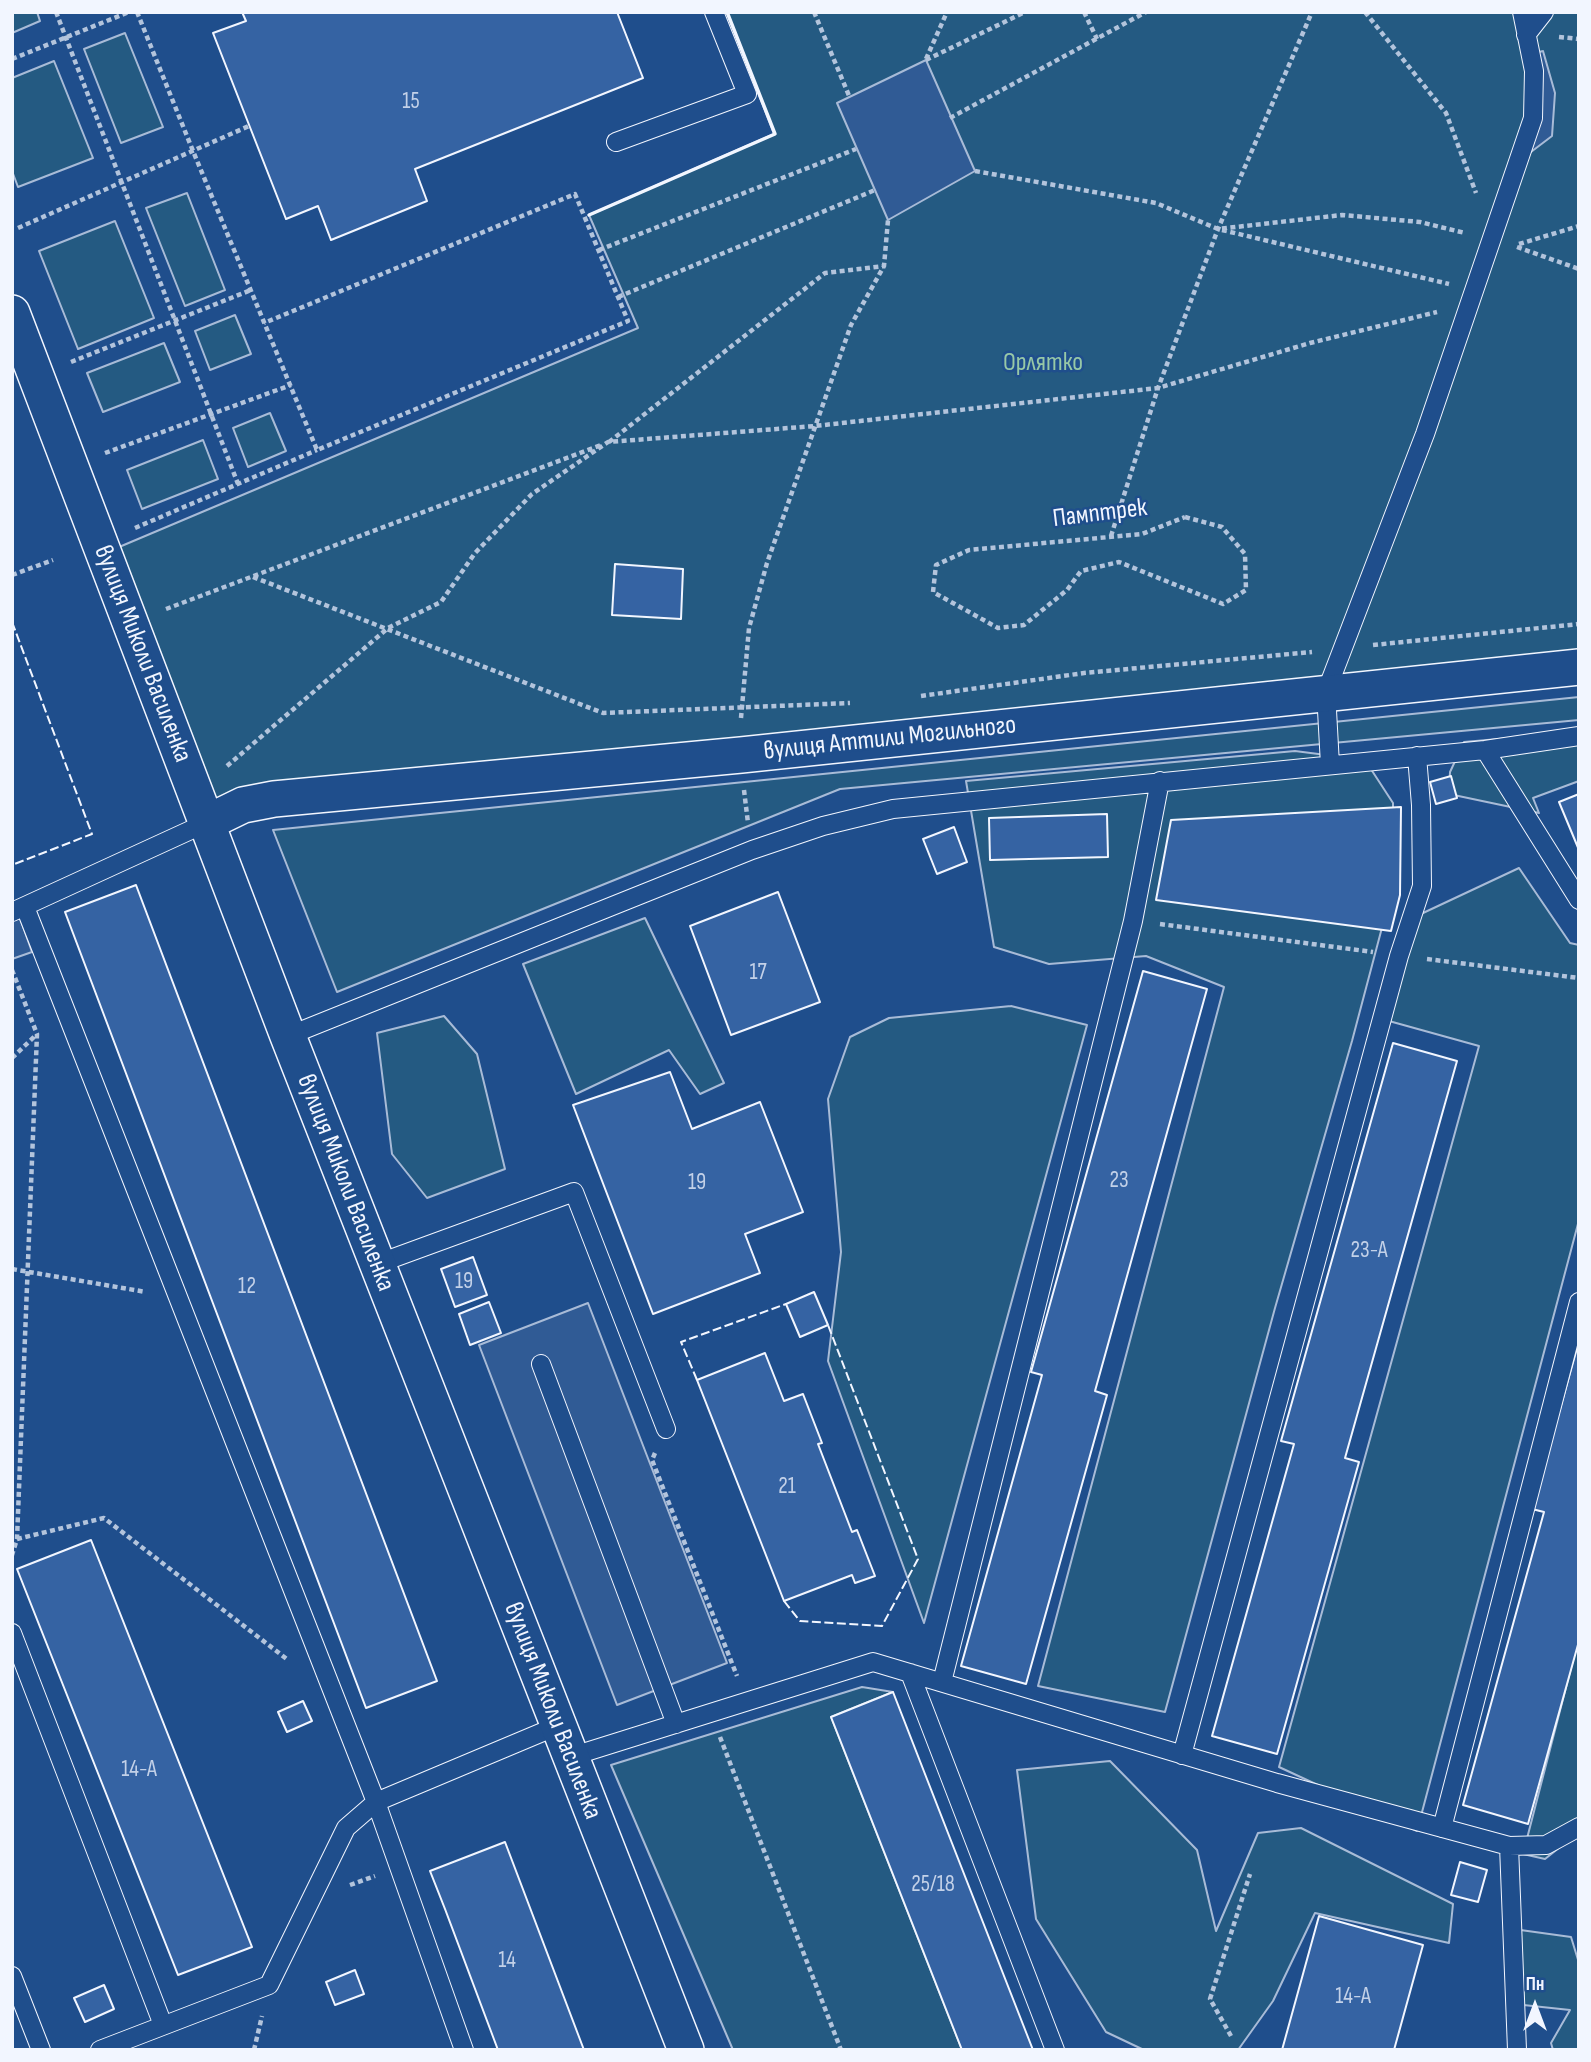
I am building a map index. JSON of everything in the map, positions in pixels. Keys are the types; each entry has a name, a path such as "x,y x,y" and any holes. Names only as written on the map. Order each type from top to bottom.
{"street":[{"name":"вулиця Миколи Василенка","path":"12,313 288,1036 686,2050"},
{"name":"вулиця Аттили Могильного","path":"206,823 243,805 274,799 741,754 1579,667"}],"lane":[{"path":"616,142 747,94 714,12"},
{"path":"1330,765 1326,692 1474,297 1533,118 1534,72 1522,12"},
{"path":"1526,35 1544,12"},
{"path":"288,1036 752,850 823,825 893,809 1160,780 1485,750 1579,736"},
{"path":"1485,750 1579,900"},
{"path":"1182,1755 1399,956 1422,886 1421,805 1417,756"},
{"path":"942,1682 1133,921 1160,780"},
{"path":"206,823 18,910 178,1297 376,1802 464,2050"},
{"path":"377,1264 574,1192 666,1429"},
{"path":"1442,1828 1579,1302"},
{"path":"541,1364 676,1724"},
{"path":"12,1633 163,2025"},
{"path":"100,2050 269,1985 346,1828 376,1802 564,1742 676,1724 873,1662 1182,1755 1509,1846 1546,1845 1579,1827"},
{"path":"910,1673 1055,2050"},
{"path":"1509,1846 1517,2050"},
{"path":"12,1976 41,2050"}],"path":[{"path":"55,12 238,484"},
{"path":"12,59 129,12"},
{"path":"137,12 317,450"},
{"path":"814,12 850,98"},
{"path":"947,12 926,60 1025,12"},
{"path":"1084,12 1097,38"},
{"path":"950,118 1146,12"},
{"path":"1111,536 1158,388 1218,229 1312,12"},
{"path":"1365,12 1446,113 1493,240"},
{"path":"18,228 249,126"},
{"path":"599,250 856,149"},
{"path":"975,171 1156,203 1218,229 1474,297"},
{"path":"618,297 875,190"},
{"path":"135,528 628,321 575,194 264,323"},
{"path":"1218,229 1342,215 1420,222 1493,240"},
{"path":"752,850 741,754 741,709 750,628 767,563 851,324 884,266 888,220"},
{"path":"1579,226 1514,246 1579,270"},
{"path":"228,766 388,628 441,602 475,553 532,495 608,442 825,273 884,266"},
{"path":"70,362 251,290"},
{"path":"166,609 608,442 816,426 1158,388 1474,297"},
{"path":"105,453 291,385"},
{"name":"Памптрек","path":"1185,517 1223,527 1245,554 1246,590 1223,604 1119,562 1081,571 1067,590 1024,625 998,628 933,592 936,565 969,550 1111,536 1142,534 1185,517"},
{"path":"12,575 53,560"},
{"path":"253,577 603,713 862,703"},
{"path":"915,696 1084,673 1579,624"},
{"path":"1133,921 1579,978"},
{"path":"12,970 37,1034 17,1539 12,1556"},
{"path":"12,1058 37,1034"},
{"path":"12,1269 178,1297"},
{"path":"666,1429 652,1460 747,1701"},
{"path":"17,1539 104,1518 290,1661"},
{"path":"710,1713 841,2050"},
{"path":"314,1897 399,1868"},
{"path":"1231,2036 1210,1999 1250,1874"}],"green space":[{"path":"12,12 37,12 40,21 12,33"},
{"name":"Орлятко","path":"727,12 1579,12 1579,662 220,811 112,550 638,328 589,215 774,134"},
{"path":"125,33 163,127 121,143 84,49"},
{"path":"54,61 93,158 18,187 12,171 12,78"},
{"path":"187,193 225,290 185,306 146,208"},
{"path":"115,221 154,318 78,349 39,251"},
{"path":"235,315 251,354 210,370 195,331"},
{"path":"164,343 180,382 103,412 87,373"},
{"path":"270,413 286,451 248,467 233,428"},
{"path":"203,440 218,479 142,509 127,470"},
{"path":"1579,697 1579,720 840,789 337,992 273,830"},
{"path":"1579,732 1579,781 1533,798 1539,813 1449,794 1450,772 1464,742"},
{"path":"1295,751 1365,760 1393,803 1393,886 1165,1712 1038,1686 1224,987 1146,956 1049,964 994,947 966,781"},
{"path":"1519,868 1570,943 1579,945 1579,1220 1417,1831 1279,1767 1479,1046 1389,1021 1406,921"},
{"path":"645,918 724,1083 700,1094 669,1050 576,1094 523,964"},
{"path":"1011,1006 1087,1025 924,1623 828,1361 841,1252 828,1099 850,1037 889,1018"},
{"path":"444,1016 477,1054 505,1169 427,1198 392,1154 377,1033"},
{"path":"1579,1637 1579,1832 1545,1859 1523,1854"},
{"path":"862,1687 893,1692 831,1717 962,2050 733,2050 611,1765"},
{"path":"1110,1761 1197,1850 1216,1931 1258,1833 1301,1828 1453,1904 1449,1943 1315,1913 1273,2001 1238,2050 1144,2050 1106,2032 1036,1919 1017,1770"},
{"path":"1506,1928 1571,1937 1579,1963 1579,2050 1553,2050 1551,2043 1570,2010 1514,2004"}],"shaded area":[{"path":"1543,51 1555,93 1552,136 1527,155 1531,54"},
{"path":"926,60 975,171 888,220 837,103"},
{"path":"16,907 32,952 12,959 12,908"},
{"path":"588,1303 727,1663 617,1705 479,1345"}],"building":[{"path":"242,12 617,12 643,78 415,169 427,201 331,240 318,206 286,219 213,33 246,21"},
{"path":"615,564 683,569 681,619 612,615"},
{"path":"1451,776 1457,798 1436,804 1430,782"},
{"path":"1579,794 1579,850 1559,802"},
{"path":"1401,807 1400,895 1391,931 1156,900 1171,820"},
{"path":"1107,814 1108,857 990,860 989,818"},
{"path":"954,827 967,862 937,874 923,839"},
{"path":"136,885 437,1681 366,1708 65,912"},
{"path":"778,892 820,1002 731,1035 690,926"},
{"path":"1143,971 1207,989 1095,1391 1107,1395 1026,1684 961,1666 1042,1375 1031,1372"},
{"path":"1393,1043 1457,1061 1345,1458 1359,1462 1277,1754 1212,1736 1294,1444 1281,1441"},
{"path":"670,1072 692,1129 760,1102 803,1212 745,1234 760,1273 653,1314 573,1105"},
{"path":"473,1257 487,1295 455,1307 441,1269"},
{"path":"814,1292 828,1325 800,1337 786,1304"},
{"path":"489,1302 501,1333 470,1345 459,1314"},
{"path":"1579,1341 1579,1641 1528,1824 1463,1805 1544,1512 1532,1509"},
{"path":"765,1353 784,1401 803,1394 822,1443 818,1444 852,1532 857,1530 875,1576 855,1583 852,1575 784,1601 697,1380"},
{"path":"91,1540 252,1947 178,1975 17,1569"},
{"path":"893,1692 1033,2050 962,2050 831,1717"},
{"path":"303,1701 312,1721 287,1732 278,1712"},
{"path":"505,1842 584,2050 498,2050 430,1871"},
{"path":"1460,1862 1487,1870 1478,1902 1451,1895"},
{"path":"1319,1916 1423,1945 1394,2050 1282,2050"},
{"path":"355,1970 364,1994 335,2005 326,1982"},
{"path":"104,1985 114,2009 85,2022 74,1998"}],"fence":[{"path":"12,622 92,834 12,865"},
{"path":"697,1380 681,1342 786,1304"},
{"path":"784,1601 800,1621 882,1626 918,1559 828,1325"}],"wall":[{"path":"589,215 775,134 727,12"}]}
